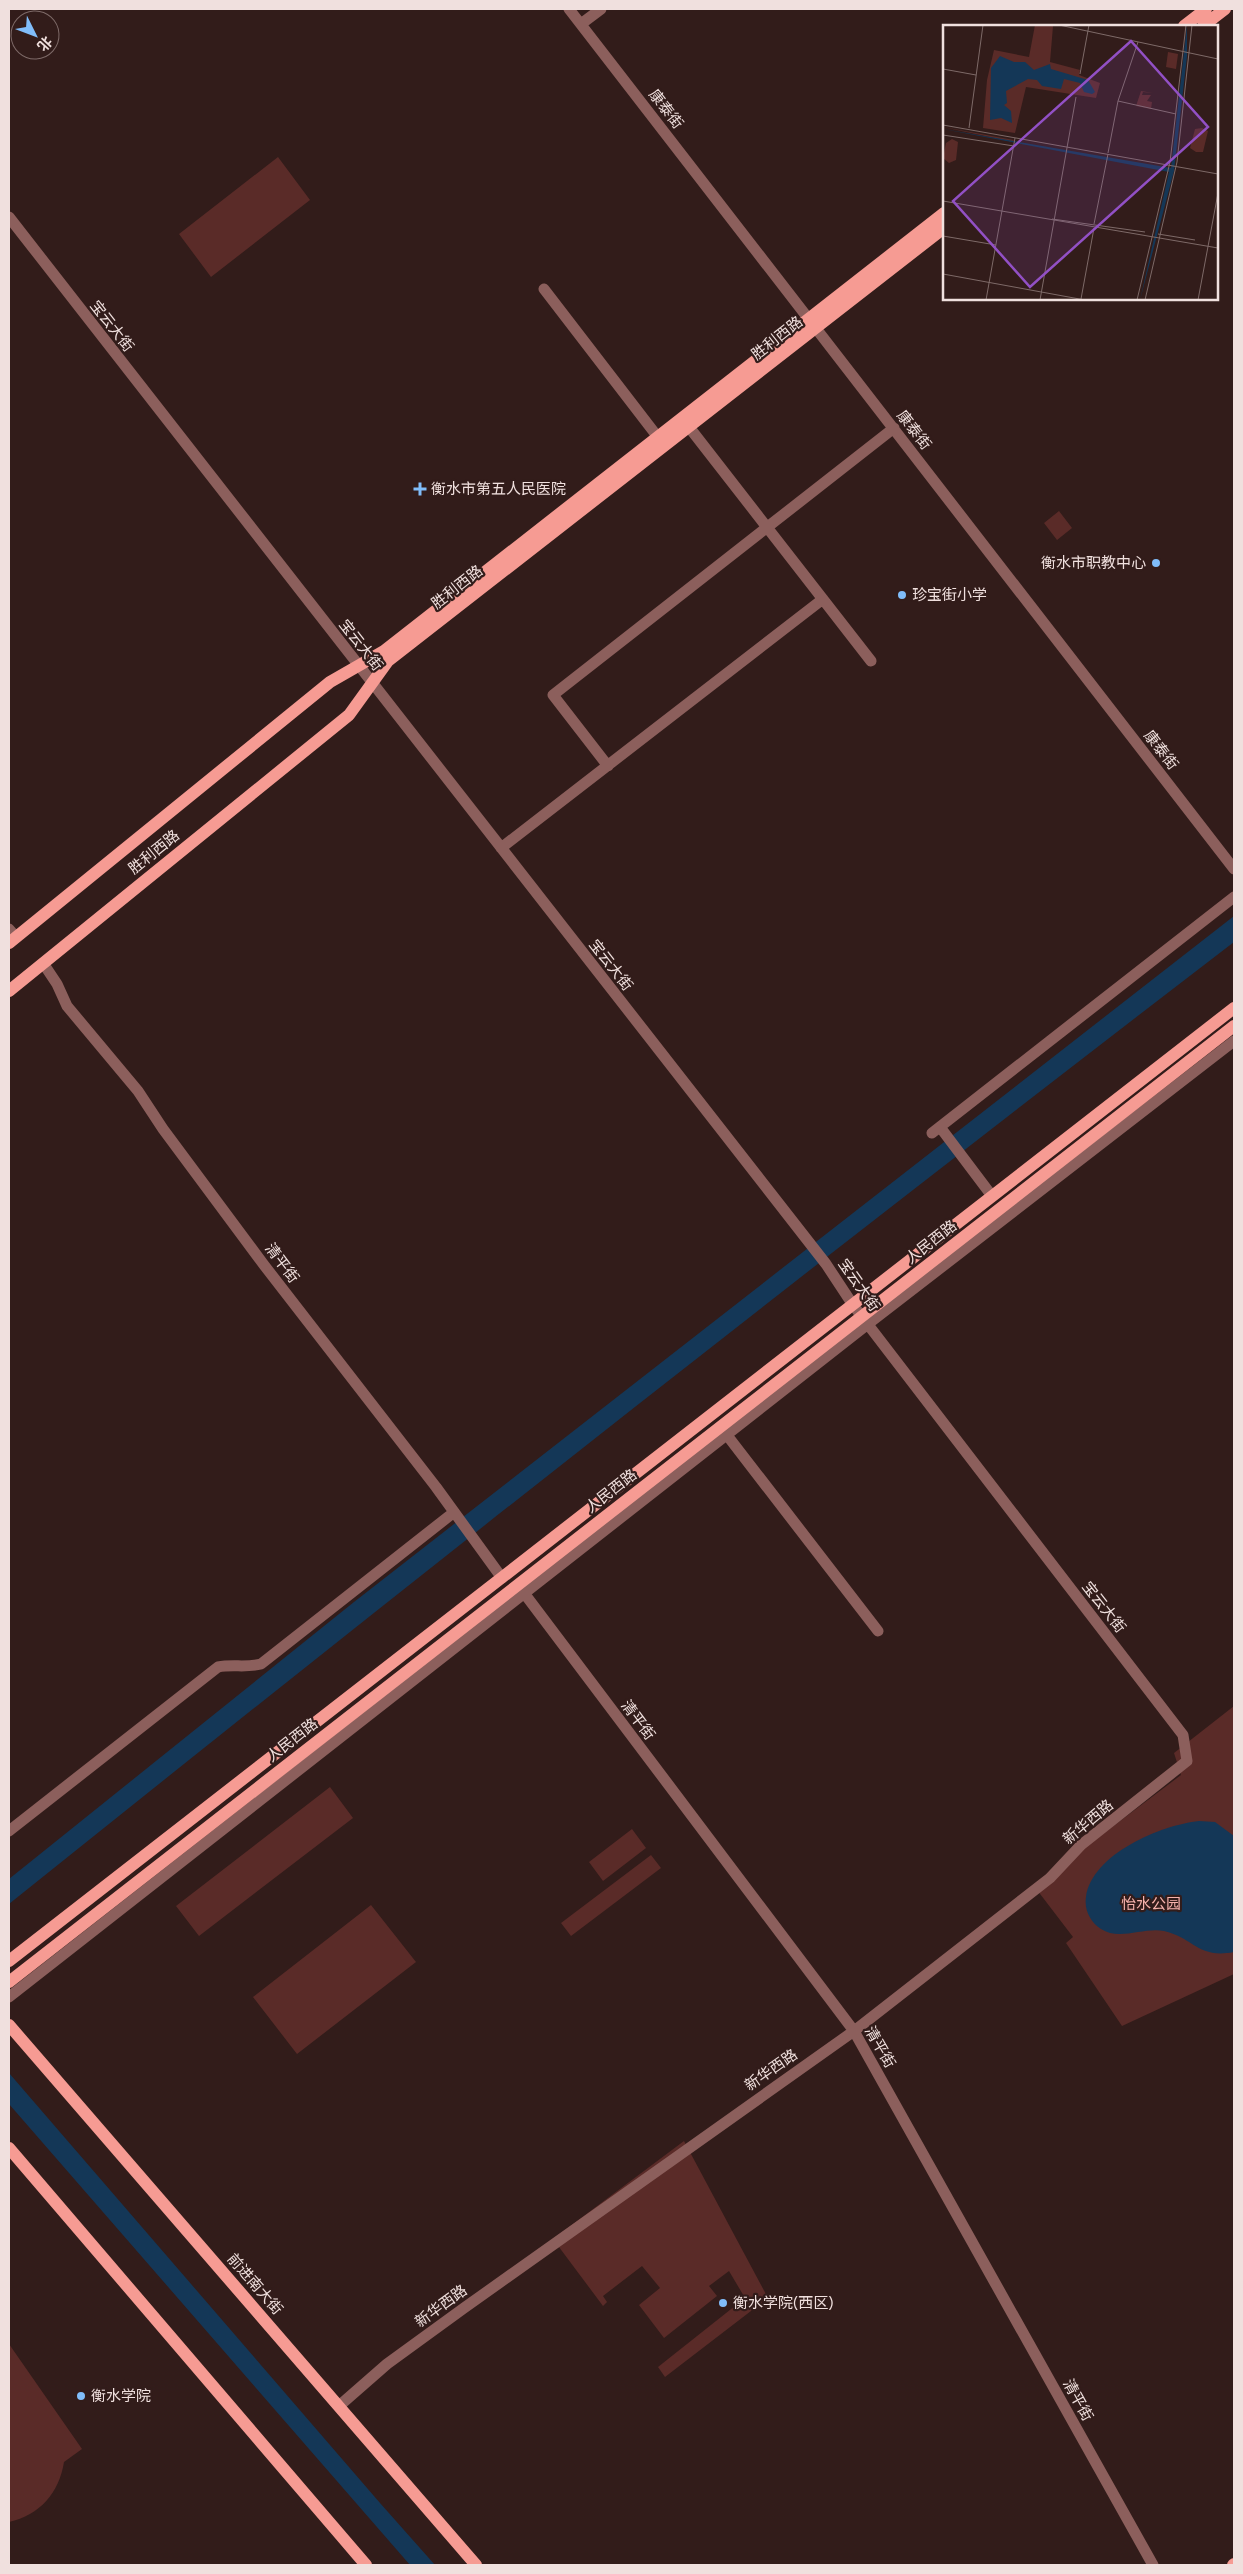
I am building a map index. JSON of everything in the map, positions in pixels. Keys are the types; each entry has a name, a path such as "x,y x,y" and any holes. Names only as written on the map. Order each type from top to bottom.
{"main road":[{"path":"1185,25 1206,9"},
{"path":"1204,25 1225,9"},
{"name":"胜利西路","path":"9,991 349,715 388,661 689,427 943,214"},
{"name":"胜利西路","path":"11,936 330,682 384,651 657,436 943,229"},
{"name":"人民西路","path":"9,1961 1234,1008"},
{"name":"人民西路","path":"9,1982 724,1431 1234,1026"},
{"name":"前进南大街","path":"9,2025 476,2565"},
{"path":"9,2148 366,2565"}],"street":[{"name":"康泰街","path":"569,9 1234,869"},
{"path":"581,24 601,9"},
{"name":"宝云大街","path":"9,217 809,1241 853,1305 1183,1734"},
{"path":"544,288 657,436"},
{"path":"689,427 871,661"},
{"path":"608,766 553,696 894,428"},
{"path":"501,848 823,599"},
{"path":"992,1196 939,1131 1234,897"},
{"name":"清平街","path":"43,963 57,984 67,1006 138,1091 163,1129 259,1258 436,1488 502,1578"},
{"path":"865,1320 1234,1041"},
{"path":"724,1431 878,1631"},
{"path":"9,1831 218,1667 233,1664 247,1668 261,1664 455,1516"},
{"path":"9,1997 521,1589"},
{"name":"清平街","path":"521,1589 854,2031 1153,2565"},
{"name":"新华西路","path":"339,2406 388,2364 457,2313 854,2031 1050,1878 1081,1845 1187,1761 1183,1734"}],"green space":[{"path":"278,157 310,200 211,277 179,234"},
{"path":"1059,511 1072,528 1057,540 1044,523"},
{"name":"怡水公园","path":"1234,1706 1234,1974 1122,2026 1066,1943 1073,1937 1034,1886 1181,1775 1174,1753"},
{"path":"330,1787 353,1818 199,1936 176,1906"},
{"path":"632,1829 646,1848 603,1881 589,1862"},
{"path":"651,1855 661,1868 571,1936 561,1923"},
{"path":"371,1905 416,1962 297,2054 253,1997"},
{"path":"684,2141 768,2298 665,2377 658,2367 745,2298 729,2271 709,2286 717,2296 664,2338 639,2305 660,2288 642,2266 603,2296 607,2302 603,2306 553,2239"},
{"path":"9,2344 82,2449 64,2462 53,2493 39,2508 20,2519 9,2522"}],"water":[{"path":"1234,916 1234,942 619,1420 9,1904 9,1879 354,1602"},
{"path":"1199,1821 1215,1822 1234,1836 1234,1952 1212,1953 1197,1947 1183,1938 1164,1931 1116,1934 1101,1929 1094,1923 1087,1911 1086,1897 1091,1882 1114,1855 1148,1835"},
{"path":"9,2073 435,2565 410,2565 9,2104"}],"place":[{"name":"衡水市第五人民医院","path":"420,489"},
{"name":"衡水市职教中心","path":"1156,563"},
{"name":"珍宝街小学","path":"902,595"},
{"name":"衡水学院(西区)","path":"723,2303"},
{"name":"衡水学院","path":"81,2396"}]}
